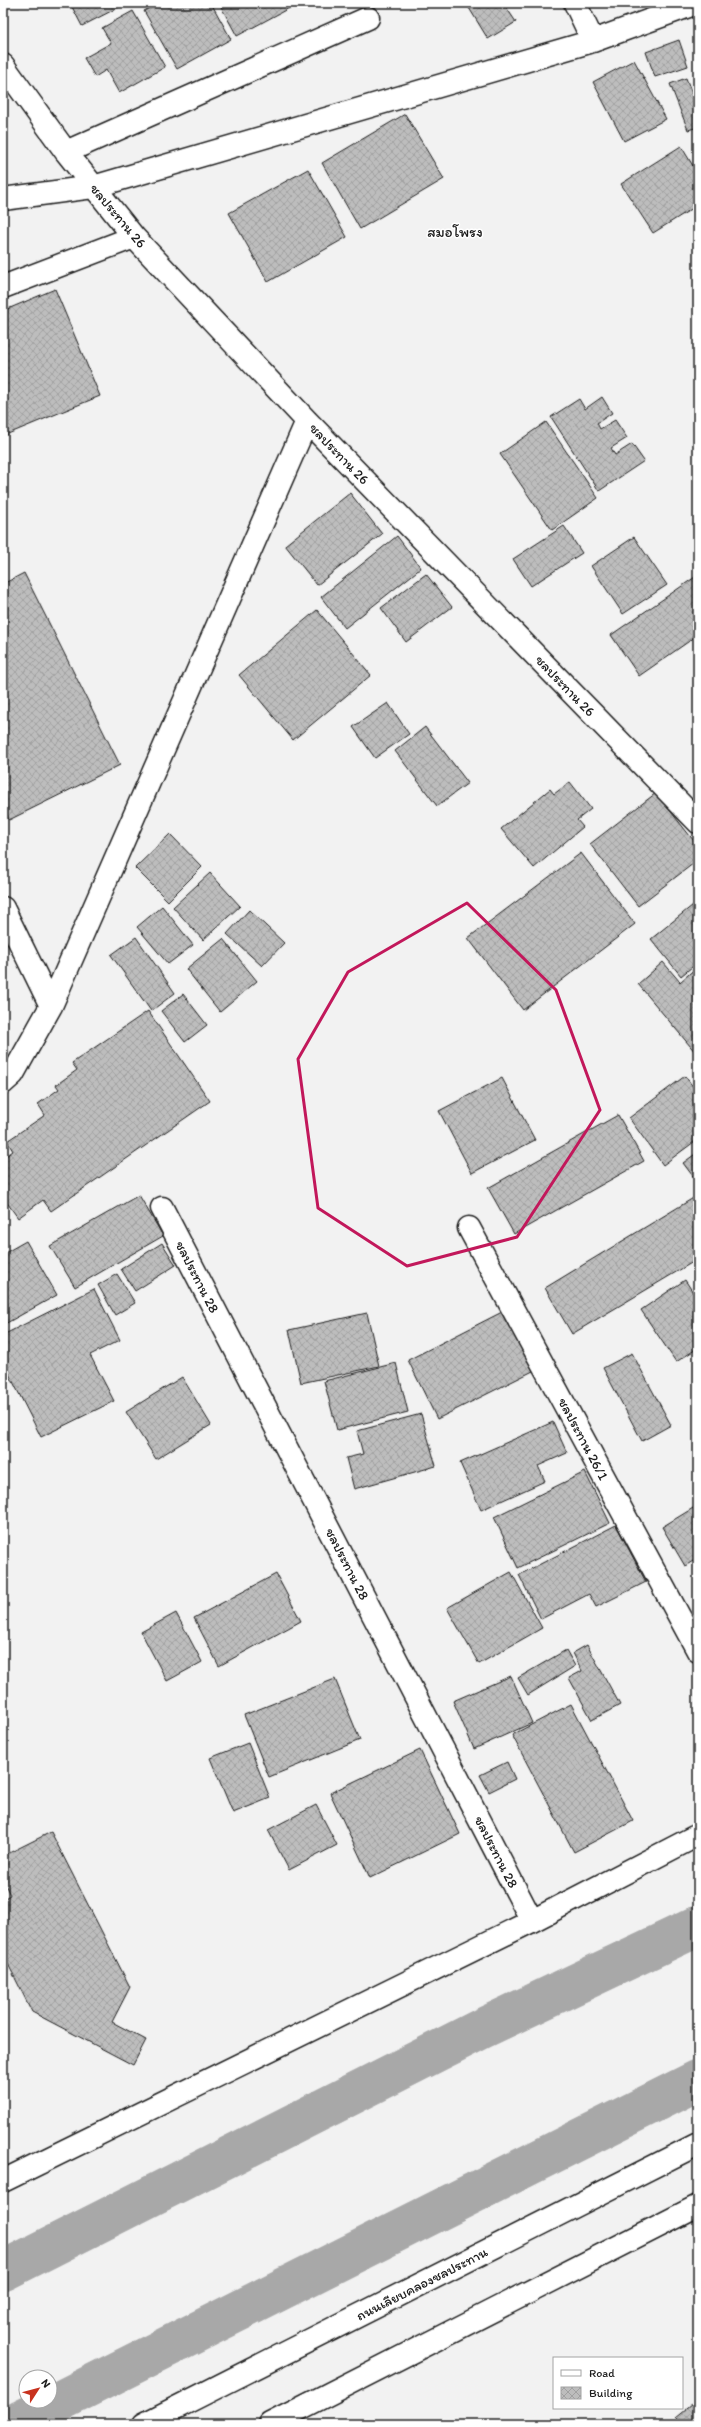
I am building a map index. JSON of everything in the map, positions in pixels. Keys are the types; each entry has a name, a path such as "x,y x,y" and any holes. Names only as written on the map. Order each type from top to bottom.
{"street":[{"path":"575,3 593,41"},
{"path":"3,199 93,187 593,41 698,3"},
{"path":"66,152 368,18"},
{"name":"ชลประทาน 26","path":"3,65 66,152 134,237 307,421 694,811"},
{"path":"3,287 134,237"},
{"path":"3,1083 12,1074 51,1006 307,421"},
{"path":"3,908 51,1006"},
{"name":"ชลประทาน 28","path":"162,1208 532,1921"},
{"name":"ชลประทาน 26/1","path":"469,1228 698,1651"},
{"path":"3,2181 532,1921 698,1835"},
{"name":"ถนนเลียบคลองชลประทาน","path":"144,2424 698,2144"},
{"path":"272,2423 698,2206"}],"highlighted area":[{"path":"467,903 556,990 600,1110 517,1237 407,1266 318,1208 298,1059 348,972"}],"building":[{"path":"70,3 127,3 82,26"},
{"path":"159,3 211,3 231,39 177,69 144,11"},
{"path":"219,3 288,3 291,7 237,36"},
{"path":"466,3 513,3 506,7 516,22 488,39"},
{"path":"133,11 165,67 119,93 106,70 95,77 84,58 111,43 102,28"},
{"path":"679,40 688,66 655,77 646,52"},
{"path":"634,60 666,119 624,141 593,82"},
{"path":"686,78 698,109 698,127 688,130 670,84"},
{"path":"405,114 444,179 360,229 322,163"},
{"path":"681,146 698,174 698,205 653,233 621,184"},
{"path":"308,169 347,237 268,282 229,213"},
{"path":"55,289 100,396 3,436 3,311"},
{"path":"602,397 612,413 597,423 600,429 615,420 627,438 611,448 615,455 632,444 644,461 599,491 551,417 579,399 585,409"},
{"path":"546,422 598,498 552,530 500,454"},
{"path":"350,493 382,534 317,585 285,545"},
{"path":"564,526 582,553 531,586 513,559"},
{"path":"397,536 421,568 345,628 321,597"},
{"path":"634,537 667,585 623,614 591,566"},
{"path":"24,573 120,765 9,820 3,808 3,584"},
{"path":"426,574 452,607 406,642 381,608"},
{"path":"698,575 698,635 639,676 611,635"},
{"path":"317,610 371,675 293,740 239,675"},
{"path":"388,703 409,734 375,758 353,727"},
{"path":"425,727 468,783 437,806 395,751"},
{"path":"570,782 591,809 577,820 583,827 534,868 501,829 550,789 554,794"},
{"path":"656,793 698,846 698,860 638,906 590,844"},
{"path":"170,834 202,867 168,901 135,868"},
{"path":"581,853 635,924 523,1010 468,938"},
{"path":"210,873 240,906 203,940 173,907"},
{"path":"698,901 698,962 681,976 651,939"},
{"path":"162,906 193,945 168,964 137,927"},
{"path":"249,910 284,943 262,966 227,934"},
{"path":"136,937 175,993 151,1011 111,955"},
{"path":"223,939 257,981 220,1012 186,969"},
{"path":"663,962 680,982 698,966 698,1051 696,1053 638,984"},
{"path":"183,994 207,1025 185,1042 161,1011"},
{"path":"148,1011 210,1101 51,1211 43,1200 18,1218 3,1197 3,1158 13,1151 7,1141 45,1115 38,1104 59,1089 56,1085 77,1070 72,1063"},
{"path":"685,1076 697,1092 698,1091 698,1139 663,1165 629,1118"},
{"path":"502,1078 535,1140 472,1173 439,1111"},
{"path":"618,1115 644,1161 514,1234 488,1188"},
{"path":"698,1152 698,1183 683,1163"},
{"path":"139,1195 163,1236 75,1287 50,1246"},
{"path":"695,1197 698,1202 698,1259 572,1334 545,1288"},
{"path":"26,1241 57,1295 3,1325 3,1254"},
{"path":"162,1243 176,1265 135,1291 121,1269"},
{"path":"117,1274 135,1303 115,1315 98,1285"},
{"path":"685,1280 698,1300 698,1348 676,1362 641,1310"},
{"path":"94,1289 120,1340 90,1355 114,1401 41,1437 3,1362 3,1335"},
{"path":"504,1311 533,1371 437,1419 408,1360"},
{"path":"367,1313 379,1366 301,1383 289,1330"},
{"path":"632,1353 671,1425 642,1441 603,1368"},
{"path":"396,1363 408,1412 337,1430 324,1381"},
{"path":"182,1377 211,1425 156,1459 126,1412"},
{"path":"421,1414 436,1466 354,1489 346,1458 363,1454 357,1431"},
{"path":"553,1422 567,1453 538,1466 545,1481 481,1510 460,1463"},
{"path":"585,1472 610,1523 518,1568 494,1517"},
{"path":"698,1505 698,1558 685,1566 662,1527"},
{"path":"616,1525 646,1582 596,1607 589,1594 541,1619 519,1575"},
{"path":"511,1572 542,1628 479,1664 447,1608"},
{"path":"276,1574 301,1621 219,1666 194,1618"},
{"path":"176,1613 202,1662 167,1681 141,1632"},
{"path":"587,1645 620,1705 592,1720 569,1678 582,1671 573,1653"},
{"path":"566,1650 575,1666 528,1695 518,1678"},
{"path":"511,1676 532,1723 474,1749 453,1701"},
{"path":"335,1679 360,1740 269,1777 244,1715"},
{"path":"571,1704 633,1821 574,1852 512,1735"},
{"path":"248,1743 270,1798 233,1813 210,1758"},
{"path":"420,1750 460,1834 370,1878 330,1793"},
{"path":"507,1762 515,1779 489,1792 480,1775"},
{"path":"316,1805 337,1845 289,1870 268,1830"},
{"path":"51,1832 130,1987 112,2022 146,2040 133,2065 32,2012 3,1954 3,1899 10,1895 3,1880 3,1856"},
{"path":"698,2399 698,2424 684,2424 677,2416"}],"waterway":[{"path":"3,2271 483,2028 698,1926"},
{"path":"14,2424 698,2080"}],"district":[{"name":"สมอโพรง","path":"455,232"}]}
